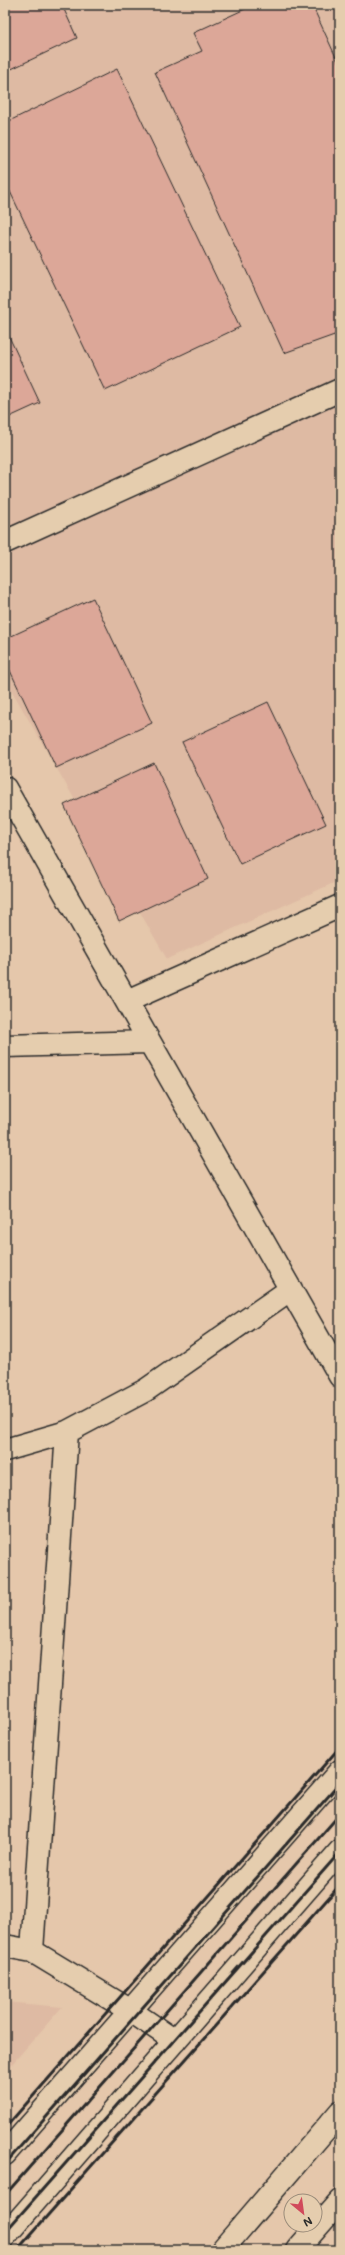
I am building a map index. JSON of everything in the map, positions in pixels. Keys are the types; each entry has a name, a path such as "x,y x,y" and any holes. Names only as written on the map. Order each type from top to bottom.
{"main road":[{"path":"5,542 340,390"},
{"path":"5,788 338,1369"},
{"path":"126,1001 340,906"},
{"path":"5,1046 150,1042"},
{"path":"5,1450 67,1432 146,1390 291,1289"},
{"path":"32,1951 67,1432"},
{"path":"5,2154 340,1771"},
{"path":"5,2236 340,1851"},
{"path":"5,1946 32,1951 131,2011 175,2041"},
{"path":"222,2250 340,2112"},
{"path":"297,2250 340,2201"}],"shaded area":[{"path":"5,5 340,5 340,880 167,959 5,679"},
{"path":"5,2002 62,2007 5,2072"}],"building":[{"path":"5,5 62,5 77,38 5,72"},
{"path":"243,5 312,5 340,66 340,333 284,353 155,72 202,51 193,33 245,9"},
{"path":"117,69 240,327 105,391 5,181 5,123"},
{"path":"5,328 40,403 5,419"},
{"path":"93,598 152,723 56,768 5,660 5,639"},
{"path":"268,702 326,824 240,864 182,742"},
{"path":"154,763 208,879 119,921 64,805"}],"railway":[{"path":"5,2128 340,1747"},
{"path":"5,2164 340,1783"},
{"path":"5,2195 340,1814"},
{"path":"5,2232 340,1852"},
{"path":"17,2250 340,1885"}]}
